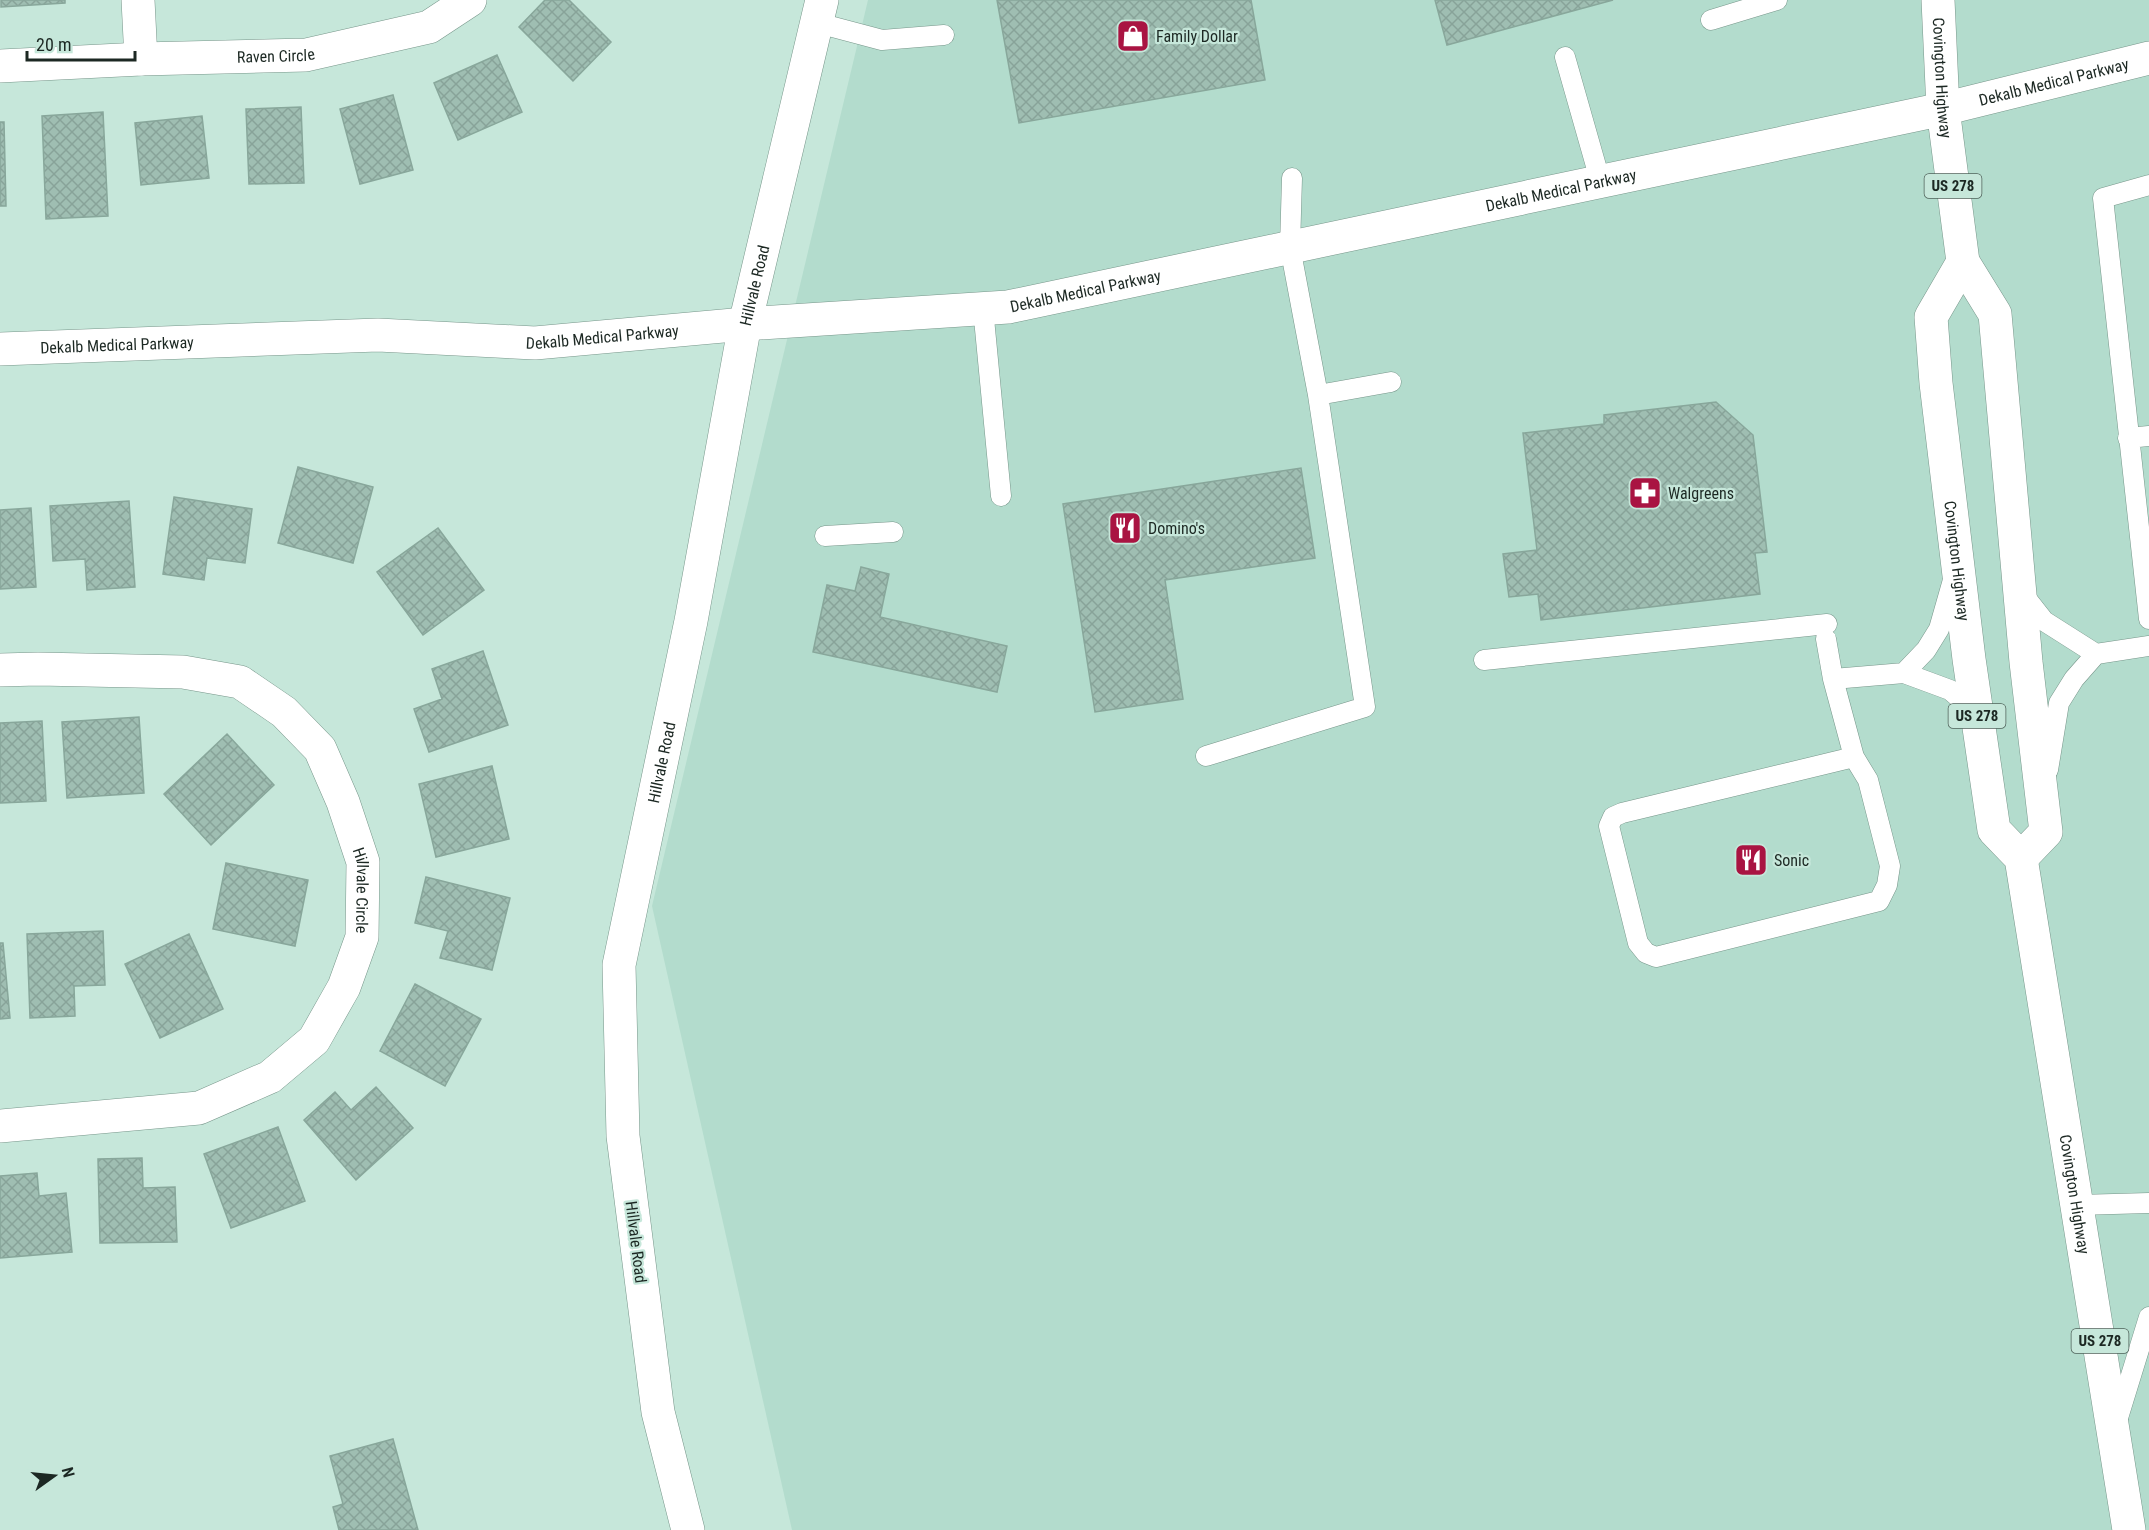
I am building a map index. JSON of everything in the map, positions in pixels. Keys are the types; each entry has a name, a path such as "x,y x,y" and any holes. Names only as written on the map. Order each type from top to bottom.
{"main road":[{"path":"138,0 141,58"},
{"name":"Raven Circle","path":"0,66 141,58 306,55 429,27 470,0"},
{"name":"Covington Highway","path":"1938,0 1943,109 1963,262 1995,314 2020,589 2046,832 2021,858"},
{"name":"Hillvale Road","path":"688,1530 658,1412 623,1136 619,965 691,621 745,324 820,11"},
{"name":"Dekalb Medical Parkway","path":"0,349 378,335 535,343 745,324 1008,307 1943,109 2149,58"},
{"name":"Covington Highway","path":"1963,262 1931,316 1936,383 1976,712 1994,830 2021,858 2129,1530"},
{"name":"Hillvale Circle","path":"0,670 183,672 240,682 284,712 320,749 343,802 363,862 362,937 344,987 314,1040 270,1077 199,1108 0,1126"}],"lane":[{"path":"1710,20 1777,0"},
{"path":"820,11 882,40 944,35"},
{"path":"1565,57 1600,180"},
{"path":"1206,756 1365,707 1318,395 1290,247 1292,178"},
{"path":"2149,185 2103,198 2128,438 2143,515 2149,619"},
{"path":"983,308 1001,496"},
{"path":"1318,395 1391,382"},
{"path":"2128,438 2149,436"},
{"path":"825,536 893,532"},
{"path":"1904,673 1926,650 1939,629 1957,563"},
{"path":"2020,589 2044,621 2096,654"},
{"path":"1484,660 1827,632 1833,679 1854,757 1868,780 1890,866 1887,885 1879,901 1656,957 1646,953 1638,943 1609,826 1613,817 1854,757"},
{"path":"2042,798 2059,703 2074,679 2096,654 2149,646"},
{"path":"1833,679 1904,673 1950,690 1976,712"},
{"path":"2078,1205 2149,1203"},
{"path":"2114,1429 2149,1317"}],"shaded area":[{"path":"868,0 2149,0 2149,1530 792,1530 652,906"}],"building":[{"path":"1,0 65,0 65,3 1,7"},
{"path":"545,0 569,0 611,42 573,81 519,27"},
{"path":"997,0 1251,0 1265,80 1019,123"},
{"path":"1435,0 1613,0 1447,45"},
{"path":"497,55 522,112 458,140 434,83"},
{"path":"393,95 413,170 360,184 340,109"},
{"path":"301,107 304,183 249,184 246,109"},
{"path":"103,112 108,216 46,219 42,116"},
{"path":"202,116 209,178 141,185 135,123"},
{"path":"0,122 4,122 6,206 0,206"},
{"name":"Walgreens","path":"1716,402 1753,435 1767,552 1755,553 1760,594 1541,620 1538,594 1509,597 1503,554 1537,550 1523,433 1604,424 1604,415"},
{"path":"298,467 373,487 353,563 278,543"},
{"path":"1301,468 1315,558 1165,580 1183,699 1095,712 1063,504"},
{"path":"174,497 252,509 245,563 207,558 204,580 163,574"},
{"path":"129,501 135,587 87,590 85,559 53,561 50,506"},
{"path":"31,508 36,587 0,589 0,510"},
{"path":"438,528 484,590 423,635 377,572"},
{"path":"861,567 889,574 880,617 1007,646 997,692 813,652 827,585 855,591"},
{"path":"483,651 508,725 429,752 414,709 442,699 432,669"},
{"path":"139,717 144,793 67,798 62,722"},
{"path":"42,721 46,801 0,803 0,723"},
{"path":"227,734 274,785 211,845 164,794"},
{"path":"492,766 509,839 436,857 419,784"},
{"path":"226,863 308,880 295,946 213,929"},
{"path":"426,877 510,898 492,970 440,958 448,931 415,923"},
{"path":"103,931 105,985 74,986 75,1016 30,1018 27,934"},
{"path":"189,934 223,1009 160,1038 125,964"},
{"path":"0,943 3,943 10,1018 0,1019"},
{"path":"415,984 481,1019 445,1086 380,1051"},
{"path":"376,1087 413,1128 356,1180 304,1120 335,1092 351,1110"},
{"path":"278,1127 305,1201 231,1228 204,1154"},
{"path":"142,1158 143,1188 175,1187 177,1242 100,1243 98,1159"},
{"path":"37,1173 39,1196 66,1193 72,1252 0,1258 0,1176"},
{"path":"393,1439 418,1530 339,1530 333,1507 343,1504 330,1456"}],"place":[{"name":"Family Dollar","path":"1133,36"},
{"name":"Walgreens","path":"1645,493"},
{"name":"Domino's","path":"1125,528"},
{"name":"Sonic","path":"1751,860"}]}
